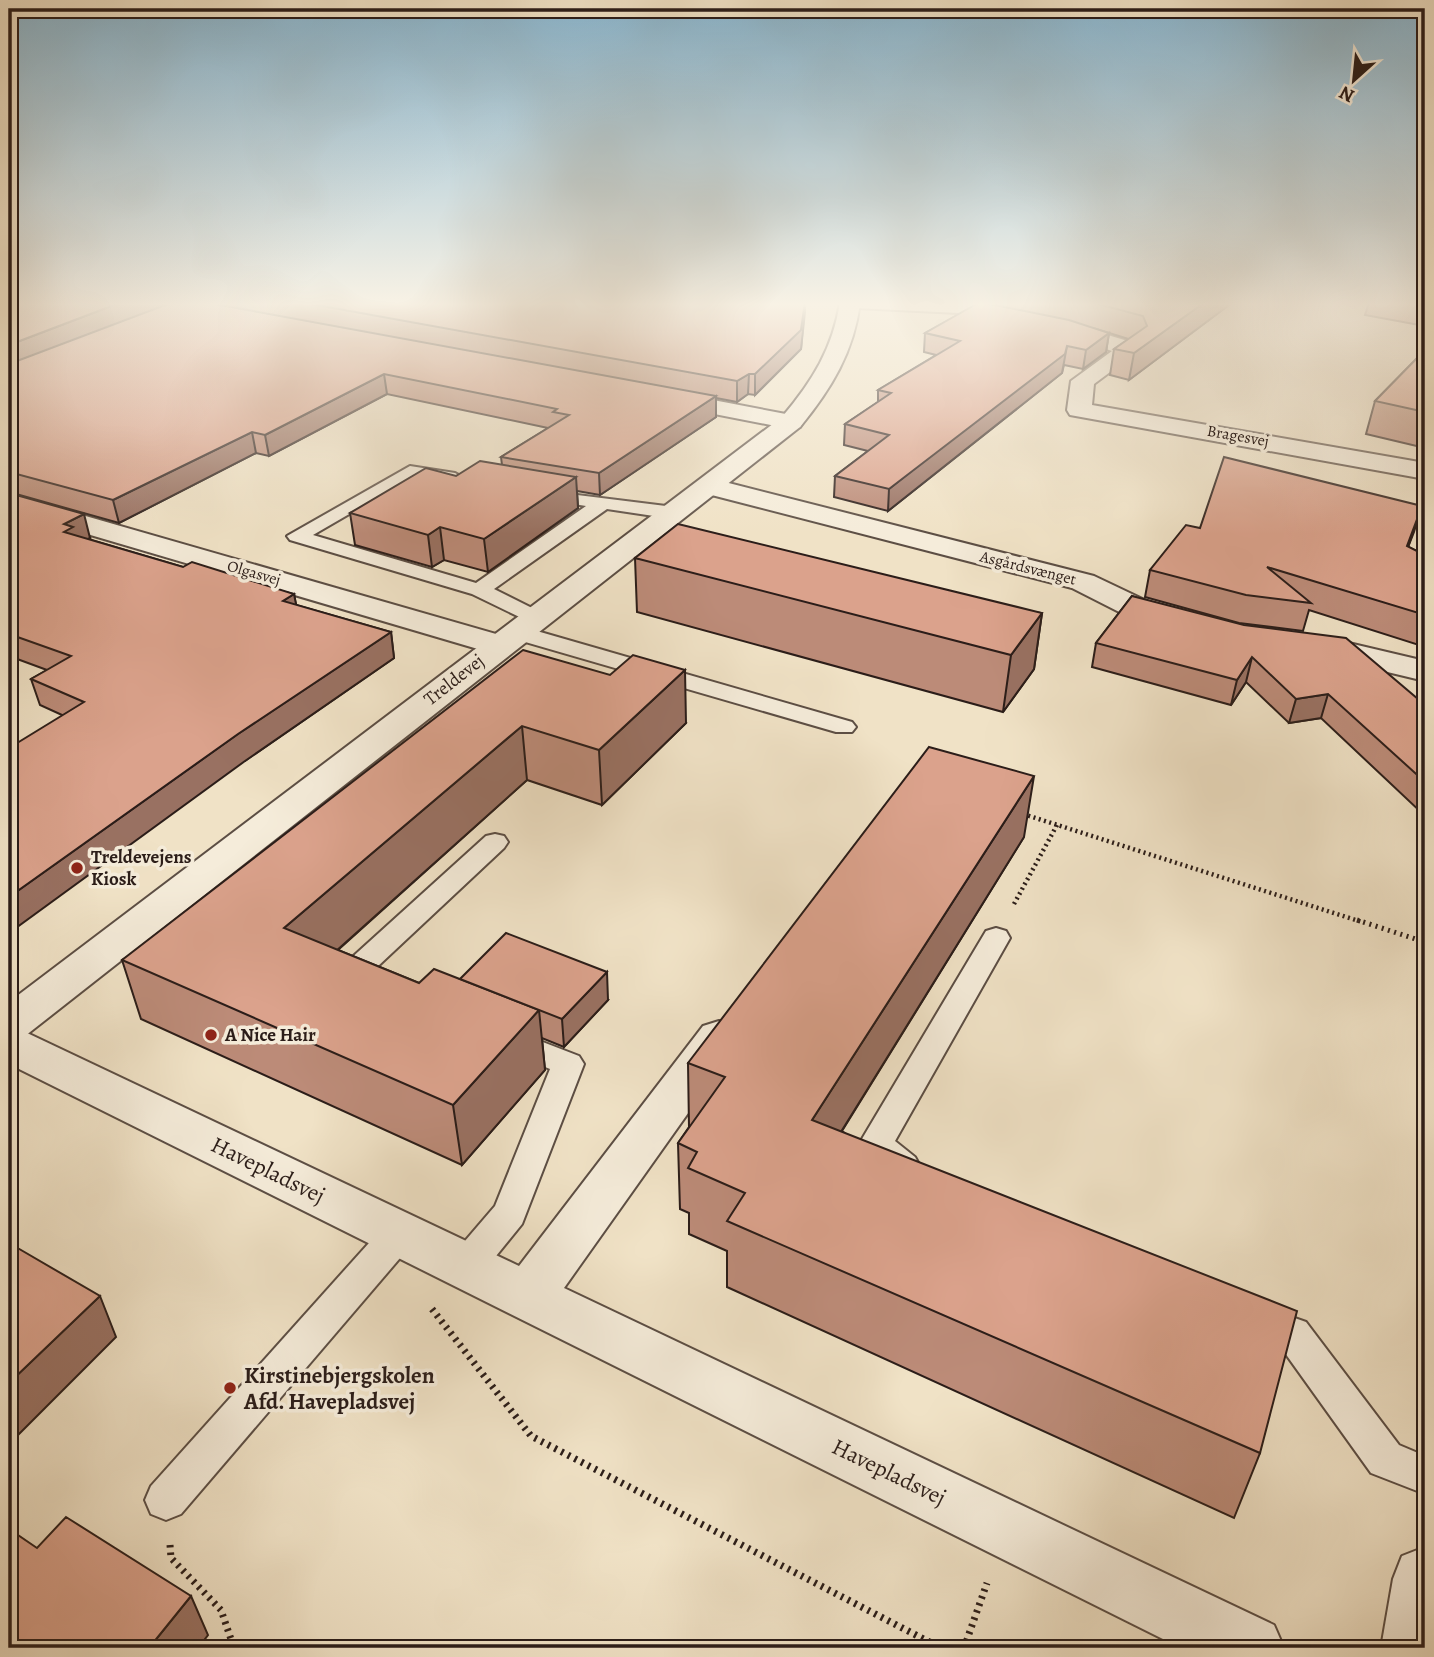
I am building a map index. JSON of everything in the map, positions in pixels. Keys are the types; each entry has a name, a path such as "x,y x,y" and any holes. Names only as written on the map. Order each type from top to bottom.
{"street":[{"name":"Treldevej","path":"11,1024 516,631 791,422 824,379"},
{"name":"Bragesvej","path":"1085,379 1079,410 1425,471"},
{"path":"641,393 791,422"},
{"name":"Asgårdsvænget","path":"709,486 1083,582 1144,612 1199,626"},
{"name":"Olgasvej","path":"9,502 516,631"},
{"path":"1291,643 1329,647 1425,671"},
{"path":"527,1297 743,1005"},
{"name":"Havepladsvej","path":"11,1024 386,1249 466,1266 1251,1648"},
{"path":"1414,1648 1425,1579"}],"lane":[{"path":"477,482 410,471 297,537 479,590 516,631 844,727"},
{"path":"527,491 674,513"},
{"path":"479,590 601,504"},
{"path":"410,1000 386,990 358,968 495,842"},
{"path":"929,1187 876,1144 996,938"},
{"path":"466,1266 510,1214 568,1065 483,1030"},
{"path":"166,1500 386,1249"},
{"path":"1230,1310 1293,1334 1385,1459 1425,1475"}],"path":[{"path":"1012,810 1425,942"},
{"path":"996,938 1057,825"},
{"path":"386,1249 531,1436 941,1648"},
{"path":"166,1500 171,1558 221,1610 234,1648"},
{"path":"964,1648 1007,1530"}],"building":[{"path":"9,379 374,379 265,435 252,432 113,500 9,472"},
{"path":"410,379 625,379 716,396 599,473 501,457 569,415 553,412 557,409"},
{"path":"896,379 1032,379 889,489 835,476 889,435 845,424 891,393 878,390"},
{"path":"1396,379 1425,379 1425,412 1375,401"},
{"path":"1224,457 1422,506 1407,546 1425,555 1425,615 1267,567 1311,603 1246,595 1150,570 1186,525 1200,528"},
{"path":"480,461 576,477 484,539 440,527 428,535 350,513 426,468 456,476"},
{"path":"9,493 84,514 64,524 73,527 64,532 183,567 192,562 294,594 283,601 391,632 238,734 9,897 9,748 84,702 31,679 71,656 9,634"},
{"path":"678,524 1042,613 1011,655 635,558"},
{"path":"1132,596 1244,625 1346,638 1425,705 1425,782 1328,694 1296,699 1252,657 1237,680 1096,643"},
{"path":"523,650 610,675 633,655 685,670 599,750 522,726 284,928 419,983 434,969 539,1010 453,1105 122,960"},
{"path":"929,747 1034,776 812,1120 1297,1311 1260,1453 727,1221 745,1193 688,1168 697,1152 678,1143 725,1077 688,1063"},
{"path":"506,933 607,972 562,1019 460,979"},
{"path":"9,1243 100,1296 9,1383"},
{"path":"66,1517 191,1596 149,1648 9,1648 9,1529 37,1548"}],"place":[{"name":"Treldevejens Kiosk","path":"77,868"},
{"name":"A Nice Hair","path":"211,1035"},
{"name":"Kirstinebjergskolen Afd. Havepladsvej","path":"230,1388"}]}
